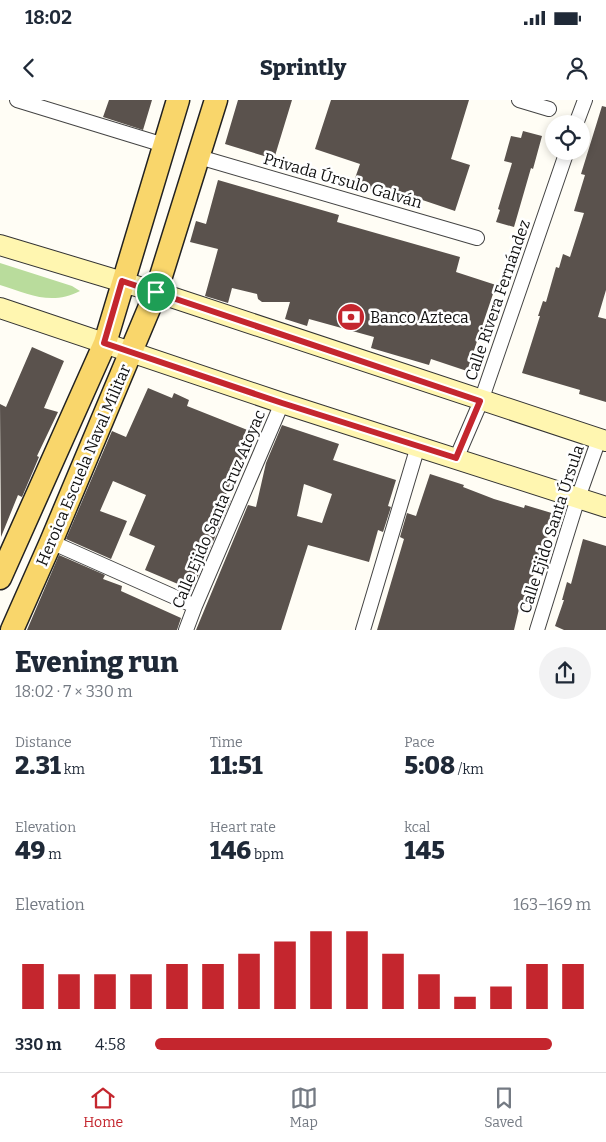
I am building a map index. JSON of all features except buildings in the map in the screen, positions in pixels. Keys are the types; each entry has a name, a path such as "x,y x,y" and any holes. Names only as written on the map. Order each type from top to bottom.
{"main road":[{"name":"Heroica Escuela Naval Militar","path":"0,578 104,343 178,100"},
{"name":"Heroica Escuela Naval Militar","path":"12,630 156,292 216,100"},
{"path":"0,245 156,292 602,440"},
{"path":"0,308 282,403 578,498 605,504"}],"street":[{"path":"17,100 164,145"},
{"path":"519,100 549,109"},
{"path":"579,115 585,100"},
{"name":"Privada Úrsulo Galván","path":"199,157 477,238"},
{"name":"Calle Rivera Fernández","path":"456,458 480,401 564,160"},
{"name":"Calle Ejido Santa Cruz Atoyac","path":"186,630 282,403"},
{"name":"Calle Ejido Santa Úrsula","path":"537,630 578,498 602,440"},
{"path":"364,630 418,446"},
{"path":"51,542 195,606"}],"green space":[{"path":"0,263 72,286 80,291 59,298 50,298 30,295 0,285"}],"place":[{"name":"Banco Azteca","path":"351,317"}],"route":[{"path":"122,281 156,292 480,401 456,458 282,403 104,343 122,281"}]}
